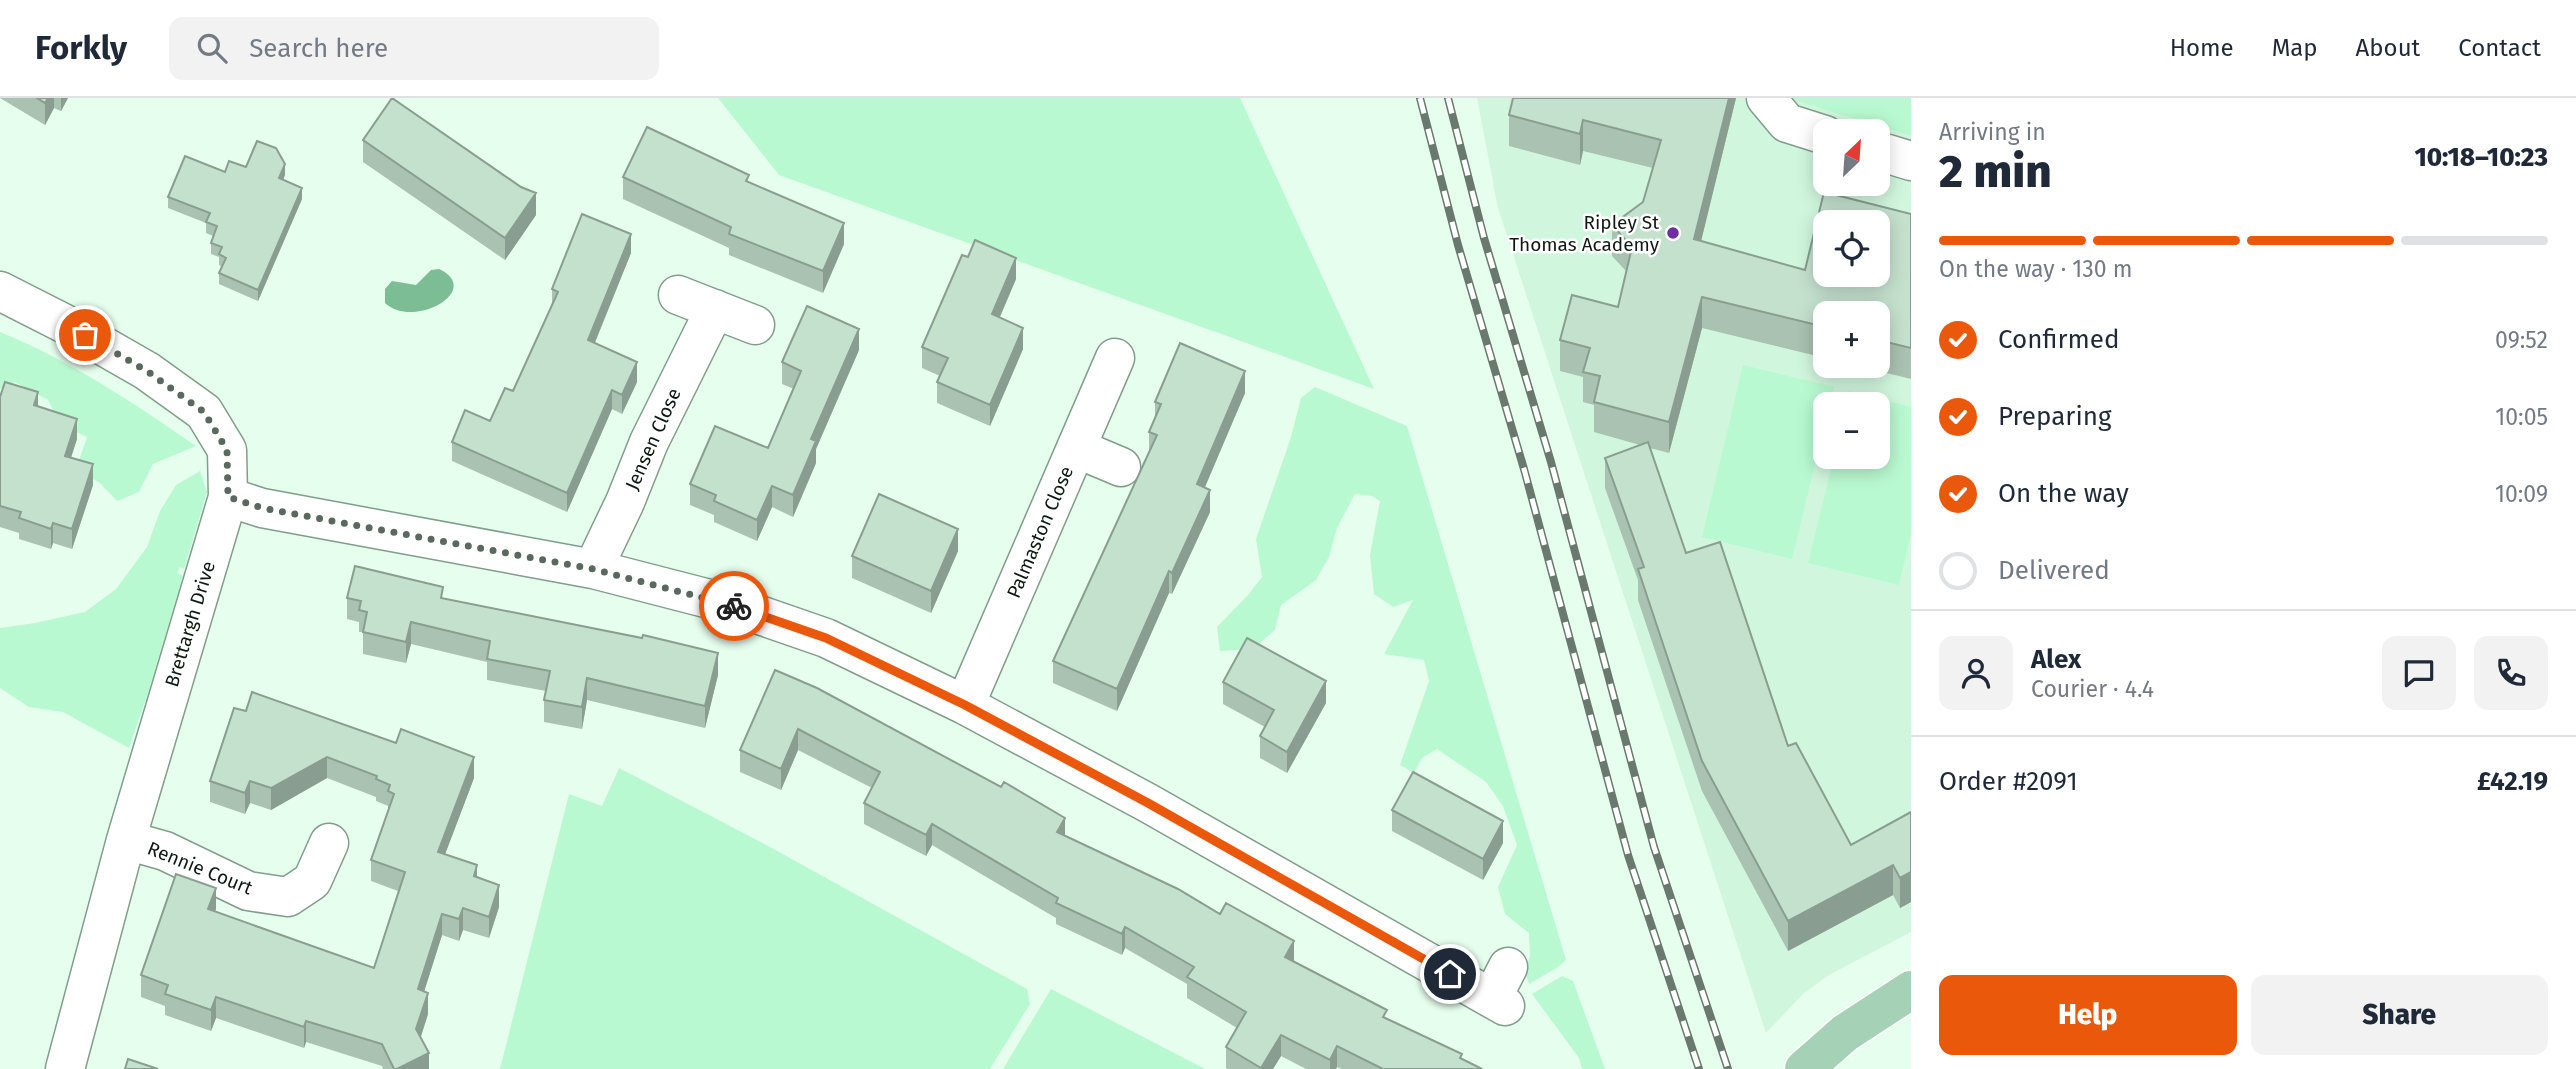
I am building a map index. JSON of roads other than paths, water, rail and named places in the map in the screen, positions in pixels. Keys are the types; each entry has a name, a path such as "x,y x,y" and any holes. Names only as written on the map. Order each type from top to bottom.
{"main road":[{"path":"1804,1069 1845,1033 1911,990"}],"street":[{"path":"1766,98 1787,123 1813,131"},
{"path":"1890,154 1911,160"},
{"name":"Brettargh Drive","path":"0,291 147,371 204,412 227,450 228,497 126,840 65,1069"},
{"path":"678,295 755,325"},
{"name":"Jensen Close","path":"593,569 625,502 649,442 715,309"},
{"name":"Palmaston Close","path":"965,705 1115,358"},
{"path":"1076,448 1121,467"},
{"path":"228,497 262,508 593,569 725,603 826,638 965,705 1502,990"},
{"name":"Rennie Court","path":"126,840 165,851 248,891 288,897 312,881 329,843"}],"railway":[{"path":"1420,98 1458,245 1524,469 1628,855 1699,1069"},
{"path":"1448,98 1484,238 1551,462 1654,847 1728,1069"}],"place":[{"name":"Ripley St Thomas Academy","path":"1673,233"}]}
